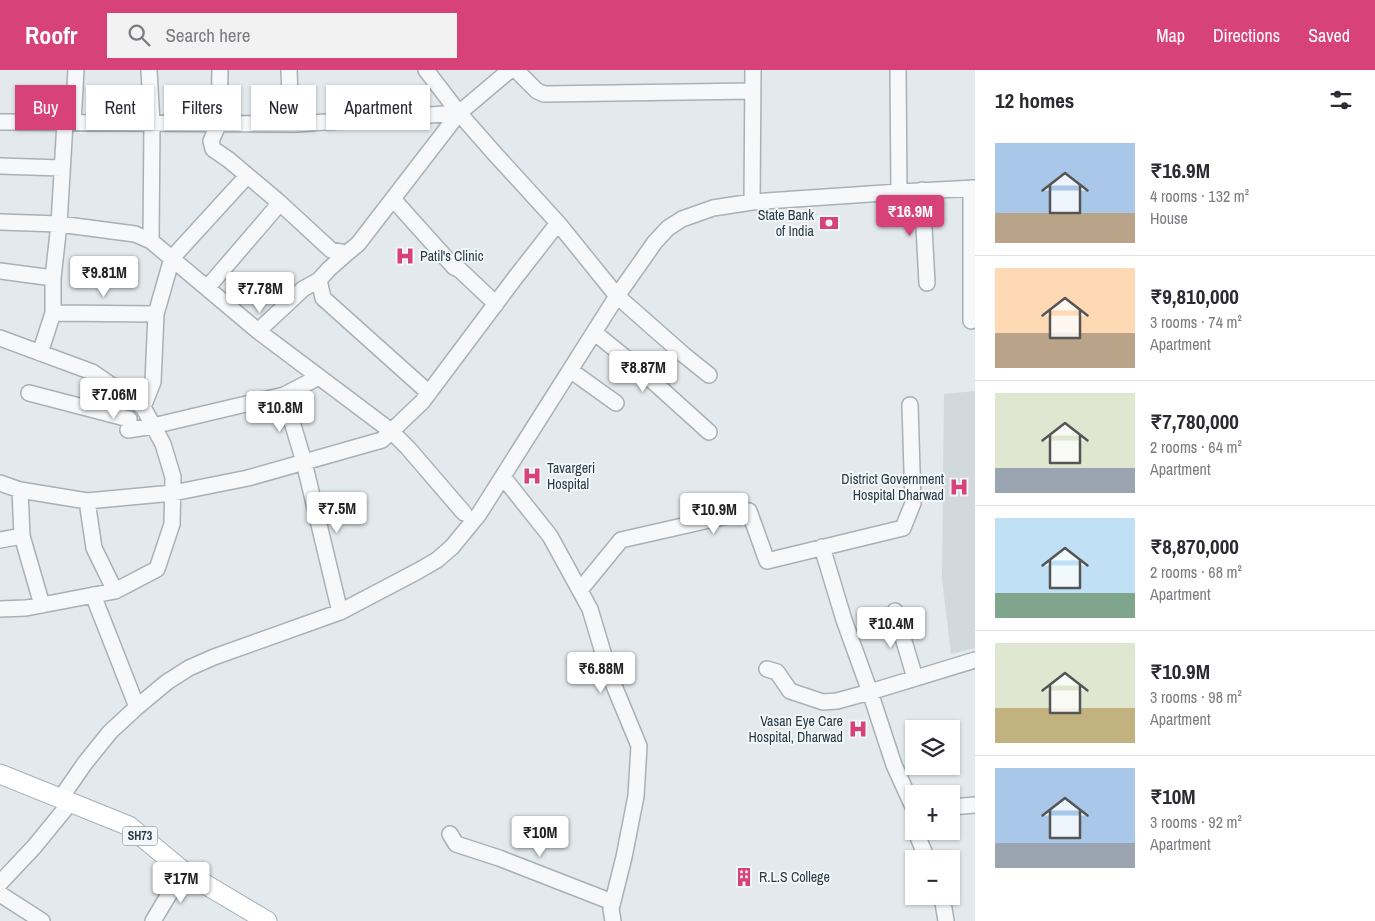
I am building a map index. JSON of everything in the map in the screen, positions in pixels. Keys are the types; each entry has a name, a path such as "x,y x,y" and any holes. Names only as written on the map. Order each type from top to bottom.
{"main road":[{"name":"SH73","path":"0,774 129,826 182,872 267,921"}],"street":[{"path":"74,85 76,70"},
{"path":"149,70 150,85"},
{"path":"220,70 220,85"},
{"path":"290,70 290,85"},
{"path":"426,70 495,154 558,223 617,296 684,355 710,375"},
{"path":"258,331 303,289 319,280 358,244 460,113 510,70"},
{"path":"516,70 537,91 544,94 753,91"},
{"path":"752,202 753,70"},
{"path":"898,70 899,192"},
{"path":"316,122 460,113"},
{"path":"0,122 15,122"},
{"path":"40,353 53,313 53,278 59,224 61,168 68,130"},
{"path":"151,240 152,130"},
{"path":"216,130 211,141 213,149 280,202 331,250 347,253"},
{"path":"0,166 61,168"},
{"path":"143,407 153,382 156,314 172,258 247,176"},
{"path":"0,882 34,847 65,801 85,763 110,732 167,682 189,668 214,657 340,612 437,560 452,547 479,514 617,296 655,242 668,228 682,219 713,208 752,202 973,188 971,321"},
{"path":"922,190 927,282"},
{"path":"393,199 454,267 460,270 496,304"},
{"path":"207,288 280,202"},
{"path":"0,222 59,224 136,234 151,240 258,331 391,431 464,513"},
{"path":"0,483 20,490 86,501 173,493 248,478 382,440 422,402 558,223"},
{"path":"0,271 53,278"},
{"path":"319,280 323,298 429,393"},
{"path":"53,313 156,314"},
{"path":"595,333 637,367 709,432"},
{"path":"0,338 92,372 143,407 162,444 173,477 172,524 157,569 115,591 26,608 0,609"},
{"path":"570,370 616,403"},
{"path":"29,392 128,431 284,395 319,377"},
{"path":"284,395 304,462 340,612"},
{"path":"128,431 130,398"},
{"path":"580,590 621,540 749,511 767,561 903,528 913,503 910,404"},
{"path":"503,477 550,536 590,609 610,676 640,746 636,796 624,857 610,909 613,921"},
{"path":"20,490 22,536 42,605"},
{"path":"86,501 94,548 115,591"},
{"path":"0,540 22,536"},
{"path":"822,547 844,620 894,765 905,789"},
{"path":"93,595 137,707"},
{"path":"895,611 915,678"},
{"path":"767,669 776,672 790,691 823,702 837,702 975,660"},
{"path":"960,806 975,805"},
{"path":"450,834 456,844 499,858 612,902"},
{"path":"153,921 182,872"},
{"path":"0,894 42,921"},
{"path":"943,905 946,921"}],"shaded area":[{"name":"District Government Hospital Dharwad","path":"975,391 975,648 951,654 942,579 944,394"}],"place":[{"name":"State Bank of India","path":"829,223"},
{"name":"Patil's Clinic","path":"405,256"},
{"name":"Tavargeri Hospital","path":"532,476"},
{"name":"District Government Hospital Dharwad","path":"959,487"},
{"name":"Vasan Eye Care Hospital, Dharwad","path":"858,729"},
{"name":"R.L.S College","path":"744,877"}]}
